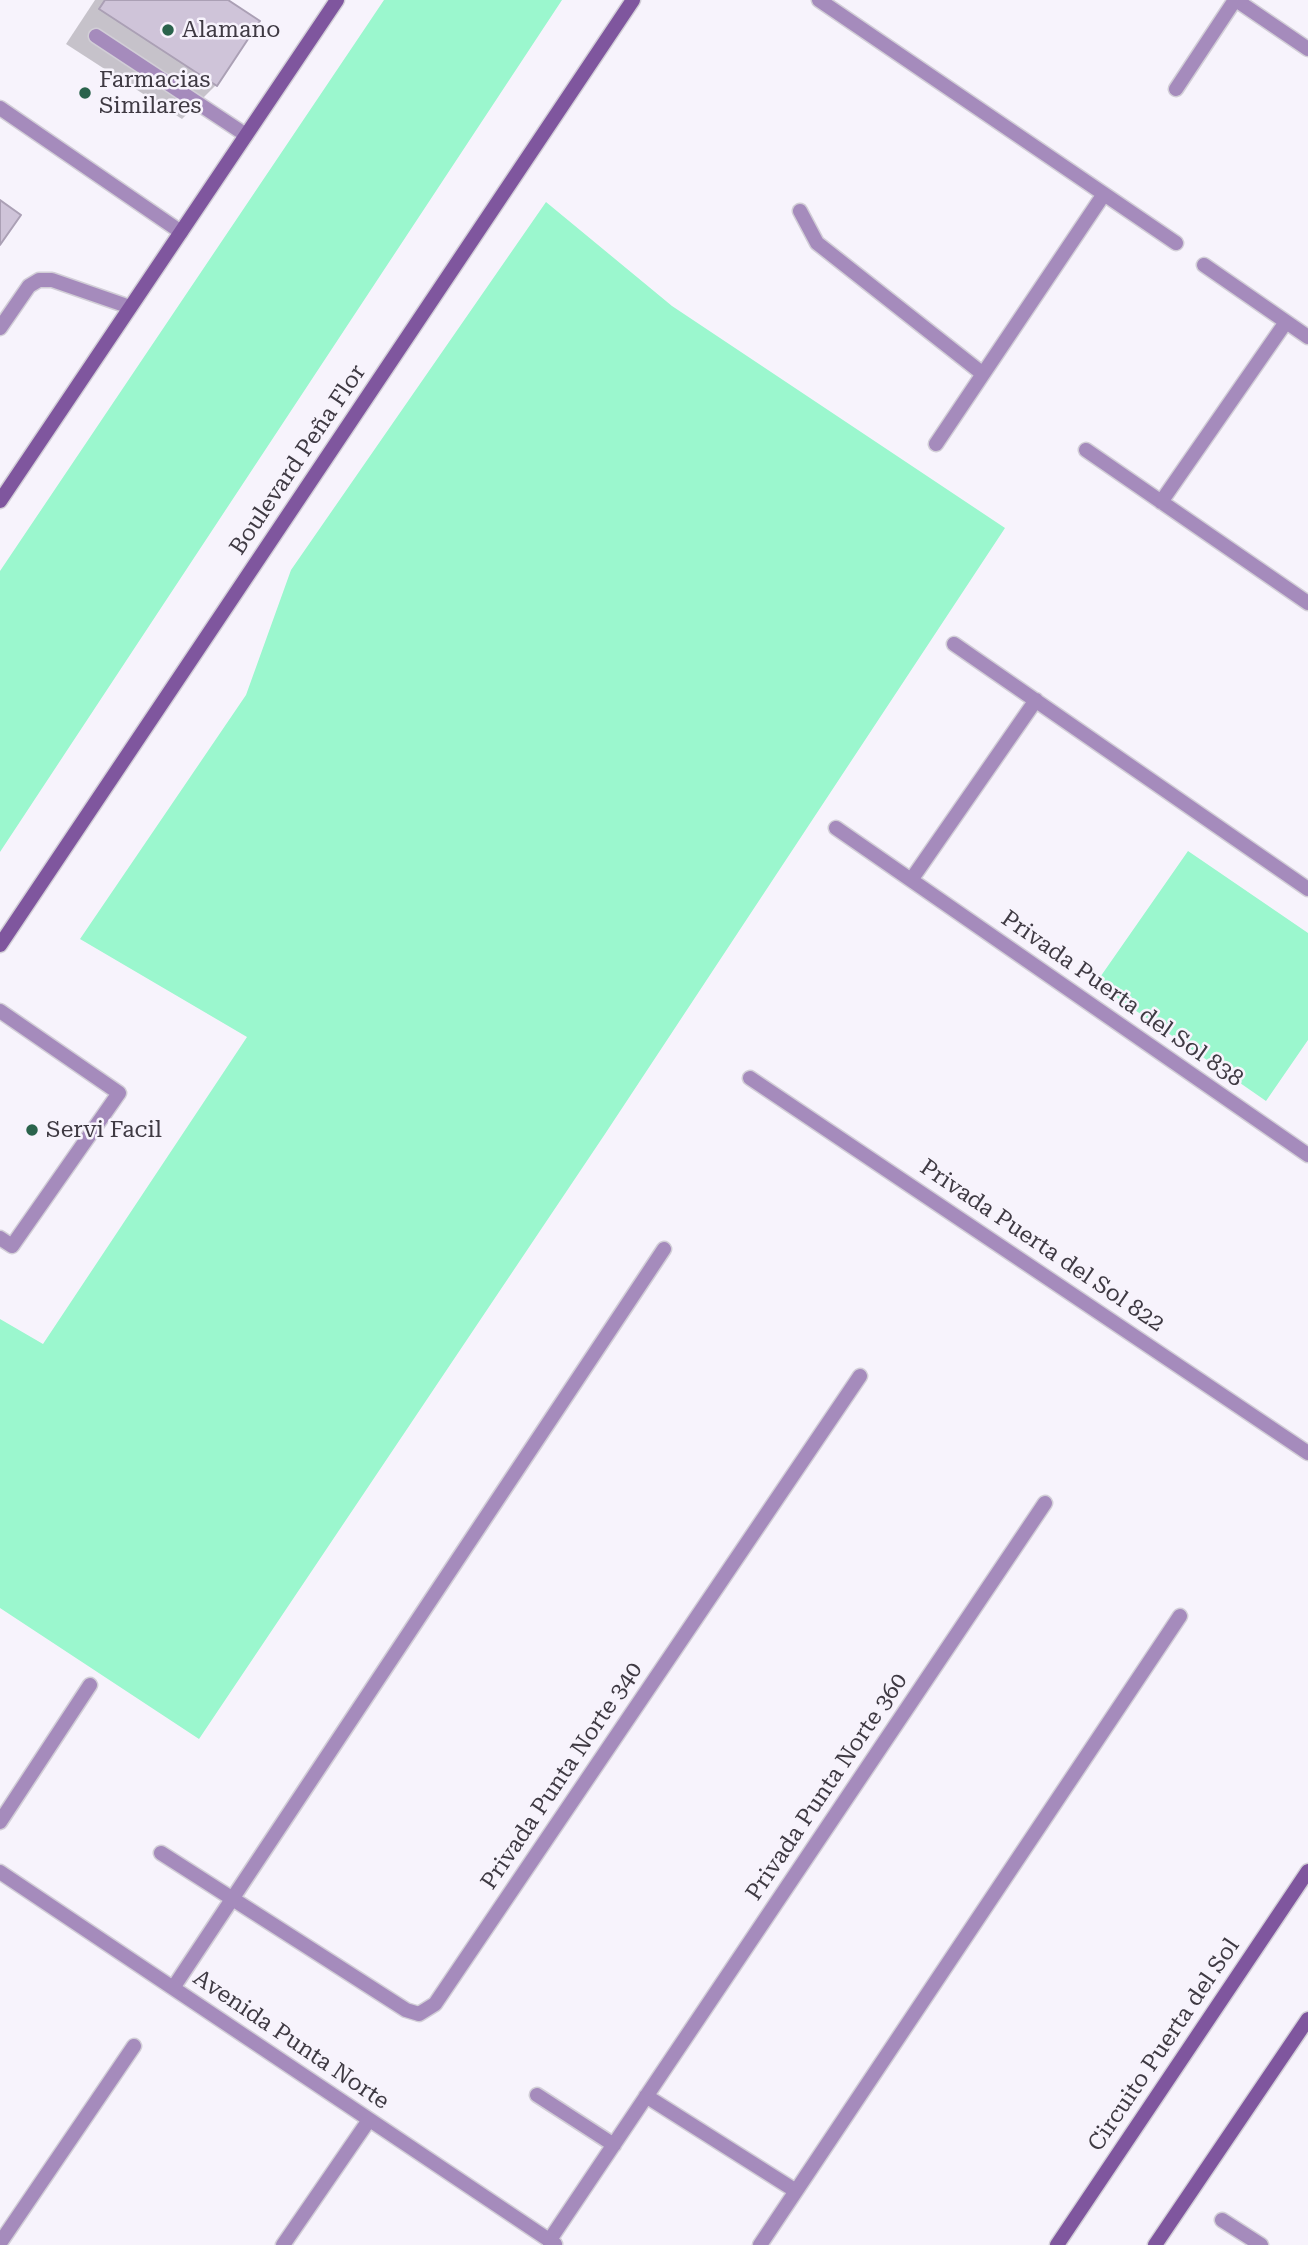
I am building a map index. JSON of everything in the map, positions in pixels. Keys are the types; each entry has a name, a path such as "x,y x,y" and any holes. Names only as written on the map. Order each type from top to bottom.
{"main road":[{"path":"1,498 337,0"},
{"name":"Boulevard Peña Flor","path":"0,945 633,0"},
{"name":"Circuito Puerta del Sol","path":"1057,2245 1308,1871"},
{"path":"1155,2245 1308,2019"}],"street":[{"path":"819,0 1176,243"},
{"path":"1176,89 1235,0 1308,49"},
{"path":"96,36 246,135"},
{"path":"0,108 181,232"},
{"path":"936,444 1104,194"},
{"path":"800,211 817,243 983,374"},
{"path":"1205,265 1308,337"},
{"path":"0,328 29,285 39,280 52,280 130,307"},
{"path":"1161,502 1286,322"},
{"path":"1086,450 1308,603"},
{"path":"954,643 1308,889"},
{"path":"911,880 1036,700"},
{"name":"Privada Puerta del Sol 838","path":"836,828 1308,1154"},
{"path":"0,1011 119,1093 12,1247 0,1238"},
{"name":"Privada Puerta del Sol 822","path":"750,1078 1308,1452"},
{"path":"173,1988 664,1249"},
{"name":"Privada Punta Norte 340","path":"161,1853 406,2010 419,2014 435,2004 860,1376"},
{"name":"Privada Punta Norte 360","path":"552,2243 594,2174 1045,1503"},
{"path":"760,2245 1180,1616"},
{"path":"0,1822 90,1685"},
{"name":"Avenida Punta Norte","path":"0,1872 552,2243"},
{"path":"0,2243 134,2046"},
{"path":"537,2095 614,2145"},
{"path":"646,2096 796,2191"},
{"path":"283,2245 369,2120"},
{"path":"1222,2220 1261,2245"}],"green space":[{"path":"384,0 562,0 0,852 0,571"},
{"path":"546,202 672,306 1005,528 605,1134 199,1739 0,1608 0,1319 43,1344 247,1037 80,939 246,695 291,570"},
{"path":"1188,851 1308,933 1308,1040 1266,1101 1096,983"}],"building":[{"path":"105,0 228,0 260,21 217,86 99,9"},
{"path":"0,200 21,215 0,245"}],"place":[{"name":"Alamano","path":"168,30"},
{"name":"Farmacias Similares","path":"85,93"},
{"name":"Servi Facil","path":"32,1130"}]}
